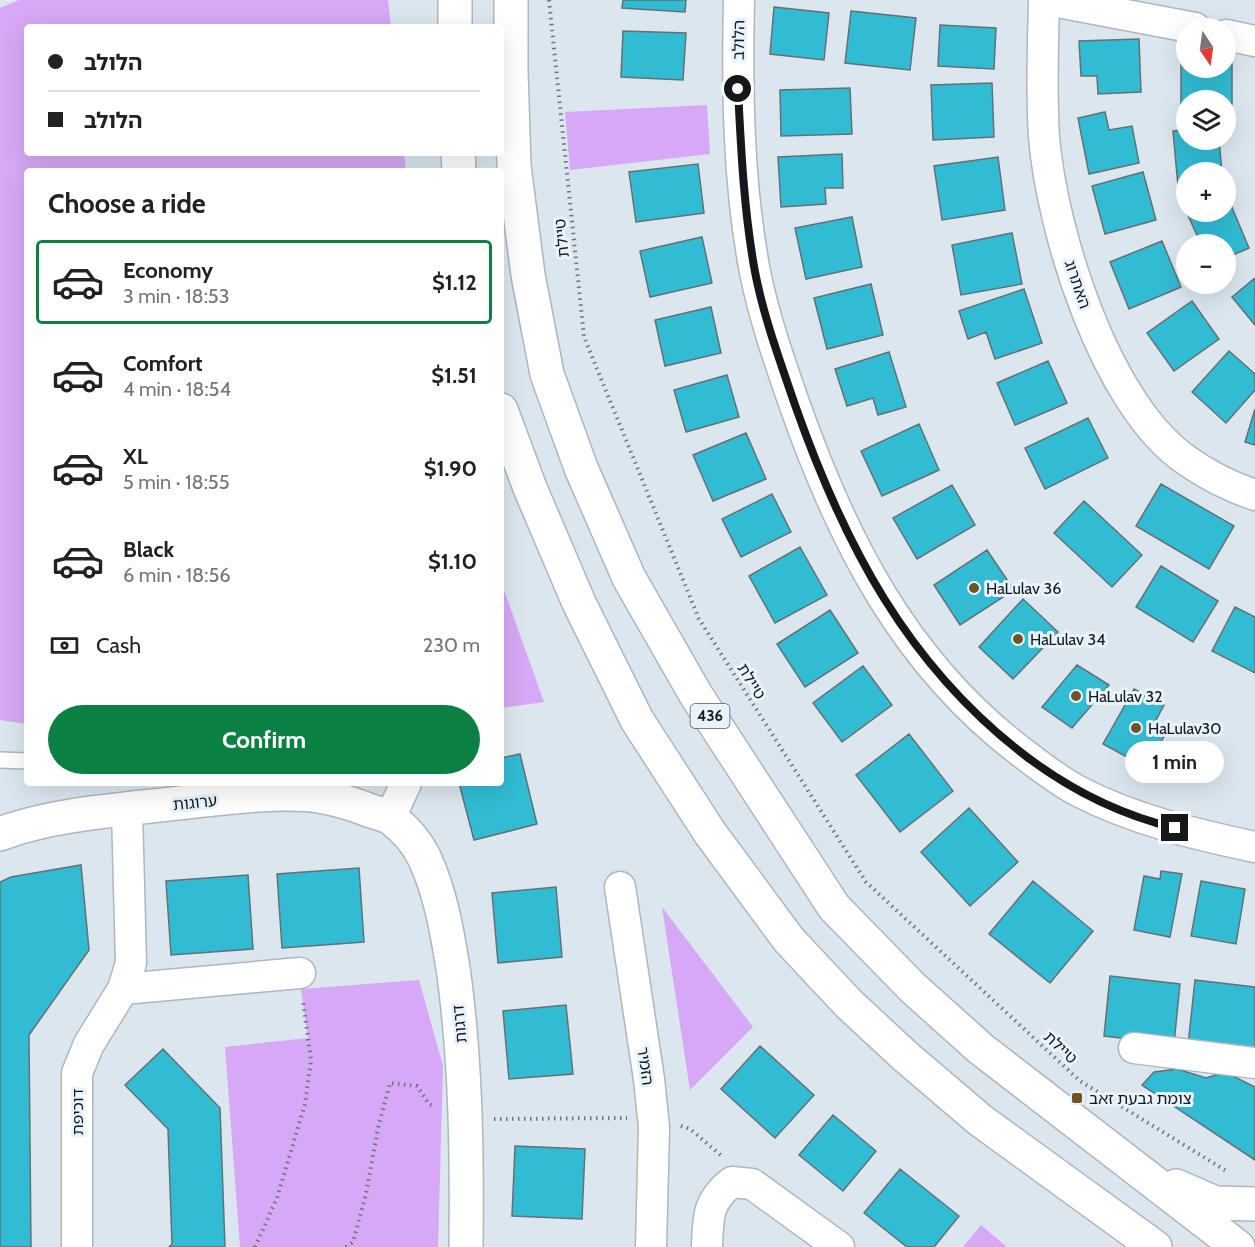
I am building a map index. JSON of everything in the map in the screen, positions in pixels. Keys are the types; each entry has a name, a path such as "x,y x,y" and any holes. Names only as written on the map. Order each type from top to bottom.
{"main road":[{"path":"455,0 455,24"},
{"name":"436","path":"511,0 514,166 528,275 547,374 581,468 629,578 696,695 834,907 913,988 981,1050 1238,1247"},
{"path":"504,418 530,488 579,603 637,720 710,833 789,940 849,1004 905,1056 980,1120 1145,1242"},
{"name":"ערוגות","path":"0,834 63,818 214,799 274,795 318,796 356,805 390,818"},
{"name":"דרגות","path":"390,818 411,837 424,857 448,937 458,1004 465,1120 466,1247"},
{"path":"1137,1169 1215,1203 1255,1204"}],"street":[{"name":"הלולב","path":"739,0 738,70 745,197 756,273 766,319 823,481 851,543 879,590 908,637 934,670 998,735 1040,766 1076,790 1118,810 1160,825 1255,847"},
{"path":"1045,0 1176,24"},
{"name":"האתרוג","path":"1045,0 1044,137 1051,185 1076,283 1092,322 1112,369 1155,431 1185,459 1229,486 1255,495"},
{"path":"1236,37 1255,41"},
{"path":"390,818 405,786"},
{"name":"דוכיפת","path":"77,1247 77,1073 89,1044 123,989 131,963 127,810"},
{"name":"הזמיר","path":"620,887 652,1117 651,1247"},
{"path":"123,989 300,973"},
{"path":"1134,1048 1255,1063"},
{"path":"707,1247 708,1214 720,1191 732,1182 752,1184 839,1247"}],"lane":[{"path":"0,760 24,761"}],"path":[{"name":"טיילת","path":"549,0 584,337 699,619 866,882 1080,1081 1225,1171 1235,1172"},
{"path":"255,1247 277,1198 305,1104 311,1060 300,973"},
{"path":"346,1247 353,1242 366,1194 378,1128 390,1083 417,1086 429,1104 465,1120 652,1117 690,1129 752,1184"}],"shaded area":[{"path":"19,0 388,0 391,24 24,24 24,156 404,156 406,168 24,168 24,724 0,720 0,8"},
{"path":"707,105 710,154 570,170 565,112"},
{"path":"504,590 544,702 504,708"},
{"path":"662,907 753,1027 690,1090"},
{"path":"419,980 443,1066 438,1247 240,1247 225,1047 308,1038 301,989"},
{"path":"981,1225 1007,1247 963,1247"}],"building":[{"path":"623,0 686,0 685,12 622,8"},
{"path":"774,7 829,13 824,60 770,54"},
{"path":"851,11 916,18 910,70 845,63"},
{"path":"940,25 996,28 994,69 938,66"},
{"path":"623,31 686,33 683,80 621,77"},
{"path":"1139,39 1141,92 1098,94 1097,76 1081,76 1079,41"},
{"path":"1181,78 1232,78 1232,90 1181,90"},
{"path":"992,83 994,137 933,140 931,85"},
{"path":"850,88 852,134 781,136 780,90"},
{"path":"1105,112 1109,130 1132,126 1139,163 1089,174 1078,118"},
{"path":"1173,131 1176,131 1176,150 1220,150 1221,162 1176,162 1176,164"},
{"path":"842,154 843,188 825,188 826,204 781,207 778,157"},
{"path":"998,157 1005,210 942,220 934,166"},
{"path":"698,164 704,213 636,222 629,172"},
{"path":"1143,172 1156,220 1105,234 1092,186"},
{"path":"852,217 862,267 806,279 795,228"},
{"path":"1236,217 1249,248 1236,254 1236,234 1196,234 1191,222 1236,222"},
{"path":"1012,233 1022,284 961,295 952,245"},
{"path":"702,237 712,283 650,297 640,251"},
{"path":"1162,241 1176,275 1176,289 1129,309 1110,262"},
{"path":"1255,278 1255,325 1232,297"},
{"path":"871,284 883,335 827,349 814,298"},
{"path":"1024,289 1042,343 995,359 986,332 968,339 959,311"},
{"path":"1192,301 1219,339 1174,371 1147,333"},
{"path":"711,307 721,353 665,366 655,320"},
{"path":"1229,351 1255,374 1255,390 1226,423 1192,392"},
{"path":"889,352 906,407 878,415 873,398 847,406 835,369"},
{"path":"1048,361 1067,403 1015,425 997,383"},
{"path":"727,375 739,417 686,432 674,390"},
{"path":"1255,409 1255,445 1245,442"},
{"path":"1088,418 1108,458 1045,489 1025,448"},
{"path":"919,424 939,470 882,496 861,451"},
{"path":"746,433 766,479 713,501 693,455"},
{"path":"1161,484 1234,526 1209,569 1136,526"},
{"path":"952,485 975,525 917,559 893,518"},
{"path":"772,494 791,532 741,557 722,519"},
{"path":"1084,501 1142,555 1112,587 1054,533"},
{"path":"800,547 827,595 775,623 749,576"},
{"name":"HaLulav 36","path":"987,550 1014,590 960,625 934,585"},
{"path":"1161,566 1218,601 1193,642 1136,607"},
{"name":"HaLulav 34","path":"1023,599 1058,632 1013,679 979,647"},
{"path":"1235,607 1255,617 1255,673 1212,651"},
{"path":"830,610 858,653 805,687 777,644"},
{"name":"HaLulav 32","path":"1077,665 1109,685 1072,728 1042,707"},
{"path":"863,666 892,705 842,742 813,703"},
{"name":"HaLulav30","path":"1134,689 1164,705 1154,724 1167,731 1147,768 1103,744"},
{"path":"909,734 953,791 900,832 856,775"},
{"path":"520,754 537,824 474,840 460,786 504,786 504,757"},
{"path":"969,808 1018,862 970,906 921,852"},
{"path":"81,865 89,950 29,1035 31,1247 0,1247 0,882 11,877"},
{"path":"359,868 364,942 282,948 277,874"},
{"path":"1161,871 1182,874 1170,937 1134,930 1144,876 1160,879"},
{"path":"248,875 253,949 171,955 166,881"},
{"path":"1033,881 1093,931 1050,983 989,934"},
{"path":"1201,881 1245,889 1236,944 1191,936"},
{"path":"556,887 562,957 498,963 492,893"},
{"path":"1110,976 1180,984 1174,1044 1104,1036"},
{"path":"1195,980 1255,987 1255,1052 1188,1045"},
{"path":"566,1005 573,1074 509,1079 503,1011"},
{"path":"760,1046 814,1095 775,1138 721,1089"},
{"path":"163,1049 220,1108 225,1247 169,1247 172,1244 168,1129 125,1085"},
{"path":"1177,1069 1206,1078 1225,1072 1255,1087 1255,1160 1142,1085 1154,1072"},
{"path":"833,1115 876,1151 843,1191 799,1155"},
{"path":"515,1146 585,1149 582,1219 512,1216"},
{"path":"900,1169 959,1216 934,1247 907,1247 864,1213"}],"place":[{"name":"HaLulav 36","path":"974,588"},
{"name":"HaLulav 34","path":"1018,639"},
{"name":"HaLulav 32","path":"1076,696"},
{"name":"HaLulav30","path":"1136,728"},
{"name":"צומת גבעת זאב","path":"1077,1098"}],"route":[{"path":"738,89 747,218 766,319 803,429 851,543 908,637 934,670 998,735 1076,790 1118,810 1175,828"}]}
